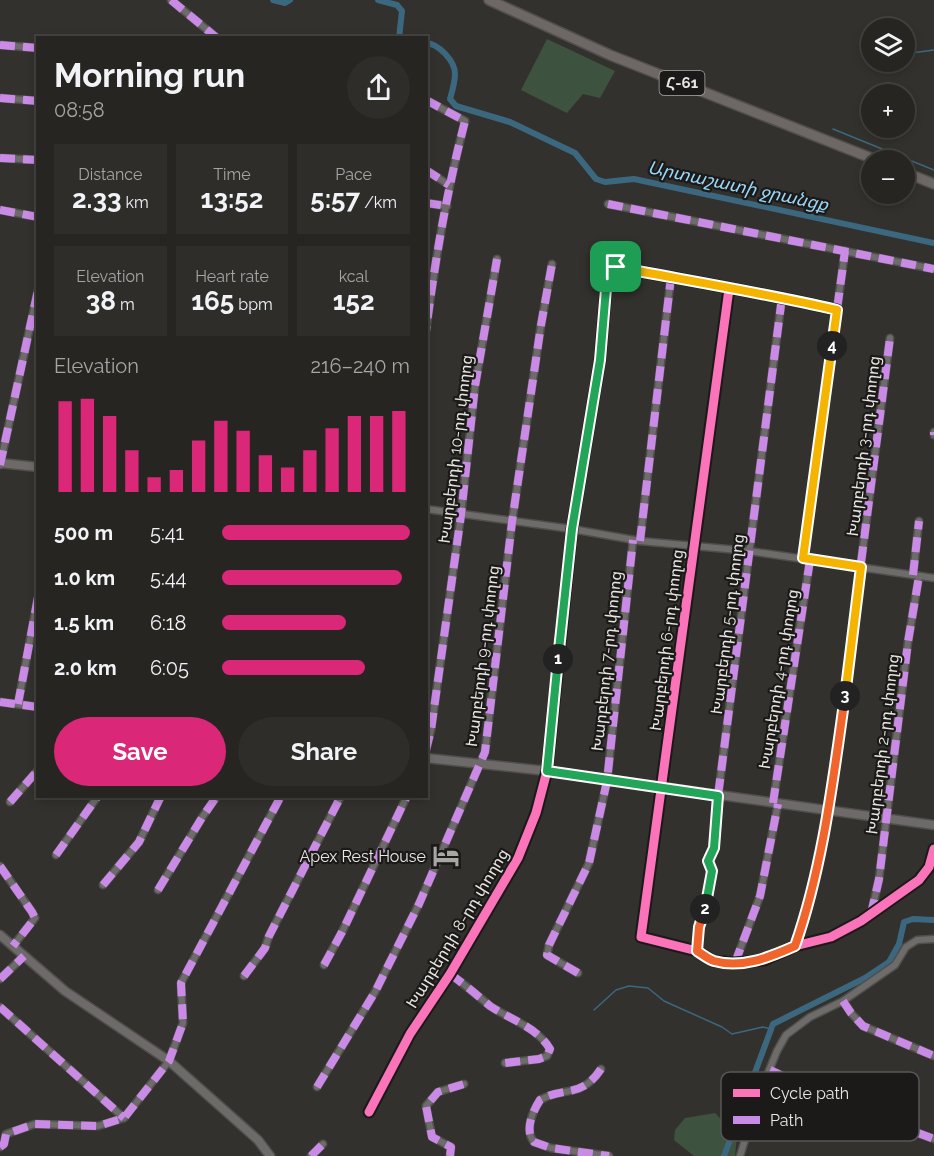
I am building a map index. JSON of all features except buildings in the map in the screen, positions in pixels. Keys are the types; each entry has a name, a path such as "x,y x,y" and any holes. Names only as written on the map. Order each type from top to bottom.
{"main road":[{"name":"Հ-61","path":"489,0 610,55 861,154"},
{"path":"915,176 934,184"}],"street":[{"path":"171,0 215,36"},
{"path":"0,45 36,48"},
{"path":"0,98 36,101"},
{"path":"428,101 465,121 448,184 447,206 434,265 428,314"},
{"path":"0,158 36,160"},
{"path":"428,171 448,184"},
{"path":"428,203 447,206"},
{"path":"608,204 934,269"},
{"path":"0,210 36,217"},
{"name":"Խարբերդի 4-րդ փողոց","path":"735,963 760,896 776,804 845,251"},
{"name":"Խարբերդի 10-րդ փողոց","path":"428,742 461,515 476,386 497,259"},
{"path":"428,264 434,265"},
{"name":"Խարբերդի 9-րդ փողոց","path":"317,1087 380,983 419,904 485,752 512,522 552,264"},
{"name":"Խարբերդի 8-րդ փողոց","path":"369,1112 410,1034 450,974 518,858 536,813 547,771 572,529 600,360 606,289 604,278 608,268 616,267 782,297 837,310"},
{"path":"640,541 671,278"},
{"name":"Խարբերդի 6-րդ փողոց","path":"697,951 641,937 663,789 693,545 729,289"},
{"name":"Խարբերդի 5-րդ փողոց","path":"697,951 699,927 708,899 712,871 708,861 714,848 718,796 782,297"},
{"path":"36,299 0,464 36,467"},
{"name":"Խարբերդի 3-րդ փողոց","path":"795,946 806,916 829,811 890,338"},
{"path":"428,509 572,529 640,541 749,551 934,579"},
{"name":"Խարբերդի 2-րդ փողոց","path":"871,914 879,879 916,576 920,521"},
{"name":"Խարբերդի 7-րդ փողոց","path":"578,973 547,955 549,945 589,863 607,781 633,540"},
{"path":"18,704 36,608"},
{"path":"0,702 36,707"},
{"path":"428,758 547,771 934,825"},
{"path":"10,802 36,772"},
{"path":"56,855 97,798"},
{"path":"103,885 139,842 160,798"},
{"path":"158,890 216,798"},
{"path":"0,1147 4,1144 6,1134 35,1124 98,1126 124,1118 169,1061 183,1023 181,983 280,798"},
{"path":"244,976 265,948 339,798"},
{"path":"324,965 406,798"},
{"path":"697,951 713,961 735,963 764,960 795,946 831,938 920,880 929,867 934,849"},
{"path":"0,866 35,918 14,946"},
{"path":"0,935 65,991 169,1061 258,1140 270,1156"},
{"path":"774,1072 770,1070 786,1035 810,1017 843,1001 895,965 906,948 917,940 934,939"},
{"path":"1,976 24,956"},
{"path":"450,974 509,1018 534,1030 544,1039 550,1049 547,1056 538,1059 505,1063"},
{"path":"843,1001 863,1026 934,1056"},
{"path":"0,1007 124,1118"},
{"path":"601,1070 592,1082 582,1088 540,1100 532,1114 530,1132 534,1142 551,1148 609,1156"},
{"path":"450,1156 451,1148 432,1137 426,1106 438,1092 464,1084"},
{"path":"919,1133 934,1139"},
{"path":"740,1156 745,1141"},
{"path":"311,1156 323,1144"}],"green space":[{"path":"547,39 615,71 600,98 583,94 567,113 521,90"},
{"path":"715,1113 721,1119 721,1141 736,1141 735,1156 694,1156 674,1140 675,1130 685,1118"}],"waterway":[{"name":"Արտաշատի ջրանցք","path":"273,0 285,3 290,0"},
{"name":"Արտաշատի ջրանցք","path":"378,0 397,5 402,11 399,36"},
{"name":"Արտաշատի ջրանցք","path":"428,43 441,50 452,64 455,77 450,99 456,106 510,122 575,153 596,179 605,182 634,179 934,243"},
{"path":"915,53 934,50"},
{"path":"833,129 934,170"},
{"name":"Արտաշատի ջրանցք","path":"755,1072 773,1024 865,978 889,962 899,944 904,922 913,919 934,920"},
{"path":"594,1010 616,990 629,986 648,988 664,1001 722,1027 732,1034 763,1027 771,1029"},
{"name":"Արտաշատի ջրանցք","path":"724,1156 730,1141"}],"marked path":[{"path":"171,0 215,36"},
{"path":"0,45 36,48"},
{"path":"0,98 36,101"},
{"path":"428,101 465,121 442,225 428,316"},
{"path":"0,158 36,160"},
{"path":"428,171 449,185"},
{"path":"428,203 447,206"},
{"path":"608,204 934,269"},
{"path":"0,210 36,217"},
{"path":"803,558 845,251"},
{"path":"428,742 461,515 475,386 497,259"},
{"path":"317,1087 375,992 419,904 485,752 512,522 552,264"},
{"path":"640,541 671,277"},
{"path":"697,951 698,930 710,886 708,861 714,848 718,796 782,297"},
{"path":"0,465 36,299"},
{"path":"795,946 805,916 829,811 890,338"},
{"path":"913,575 919,521"},
{"path":"578,973 547,955 549,945 589,863 607,781 633,540"},
{"path":"773,803 810,560"},
{"path":"871,914 879,879 908,642 919,576"},
{"path":"18,704 36,608"},
{"path":"0,702 36,707"},
{"path":"10,802 36,772"},
{"path":"56,855 97,798"},
{"path":"103,885 139,842 160,798"},
{"path":"158,890 216,798"},
{"path":"0,1147 4,1144 6,1134 35,1124 98,1126 124,1118 169,1061 183,1023 181,983 280,798"},
{"path":"244,976 265,948 340,798"},
{"path":"324,965 406,798"},
{"path":"735,963 760,896 778,804"},
{"path":"0,866 35,918 13,946"},
{"path":"0,979 24,956"},
{"path":"450,974 490,1006 531,1029 545,1041 550,1049 547,1056 539,1059 505,1063"},
{"path":"843,1001 863,1026 934,1056"},
{"path":"0,1007 124,1118"},
{"path":"601,1069 586,1085 540,1100 532,1115 530,1132 534,1142 551,1148 609,1156"},
{"path":"770,1070 774,1072"},
{"path":"450,1156 451,1147 432,1137 426,1106 438,1092 464,1084"},
{"path":"919,1133 934,1139"},
{"path":"311,1156 323,1144"}],"cycle path":[{"path":"369,1112 410,1034 450,974 518,858 536,813 547,771 572,529 600,360 606,289 604,278 608,269 616,267 837,310"},
{"path":"729,289 641,937 697,951 713,961 735,963 764,960 795,946 831,937 861,921 919,880 929,867 934,849"}],"place":[{"name":"Apex Rest House","path":"446,856"}],"route":[{"path":"616,267 782,297 837,310 803,558 861,567 829,811 806,916 795,946 764,960 735,963 713,961 697,951 699,927 708,899 712,871 708,861 714,848 718,796 547,771 572,529 600,360 606,289 604,278 608,268 616,267"}]}
